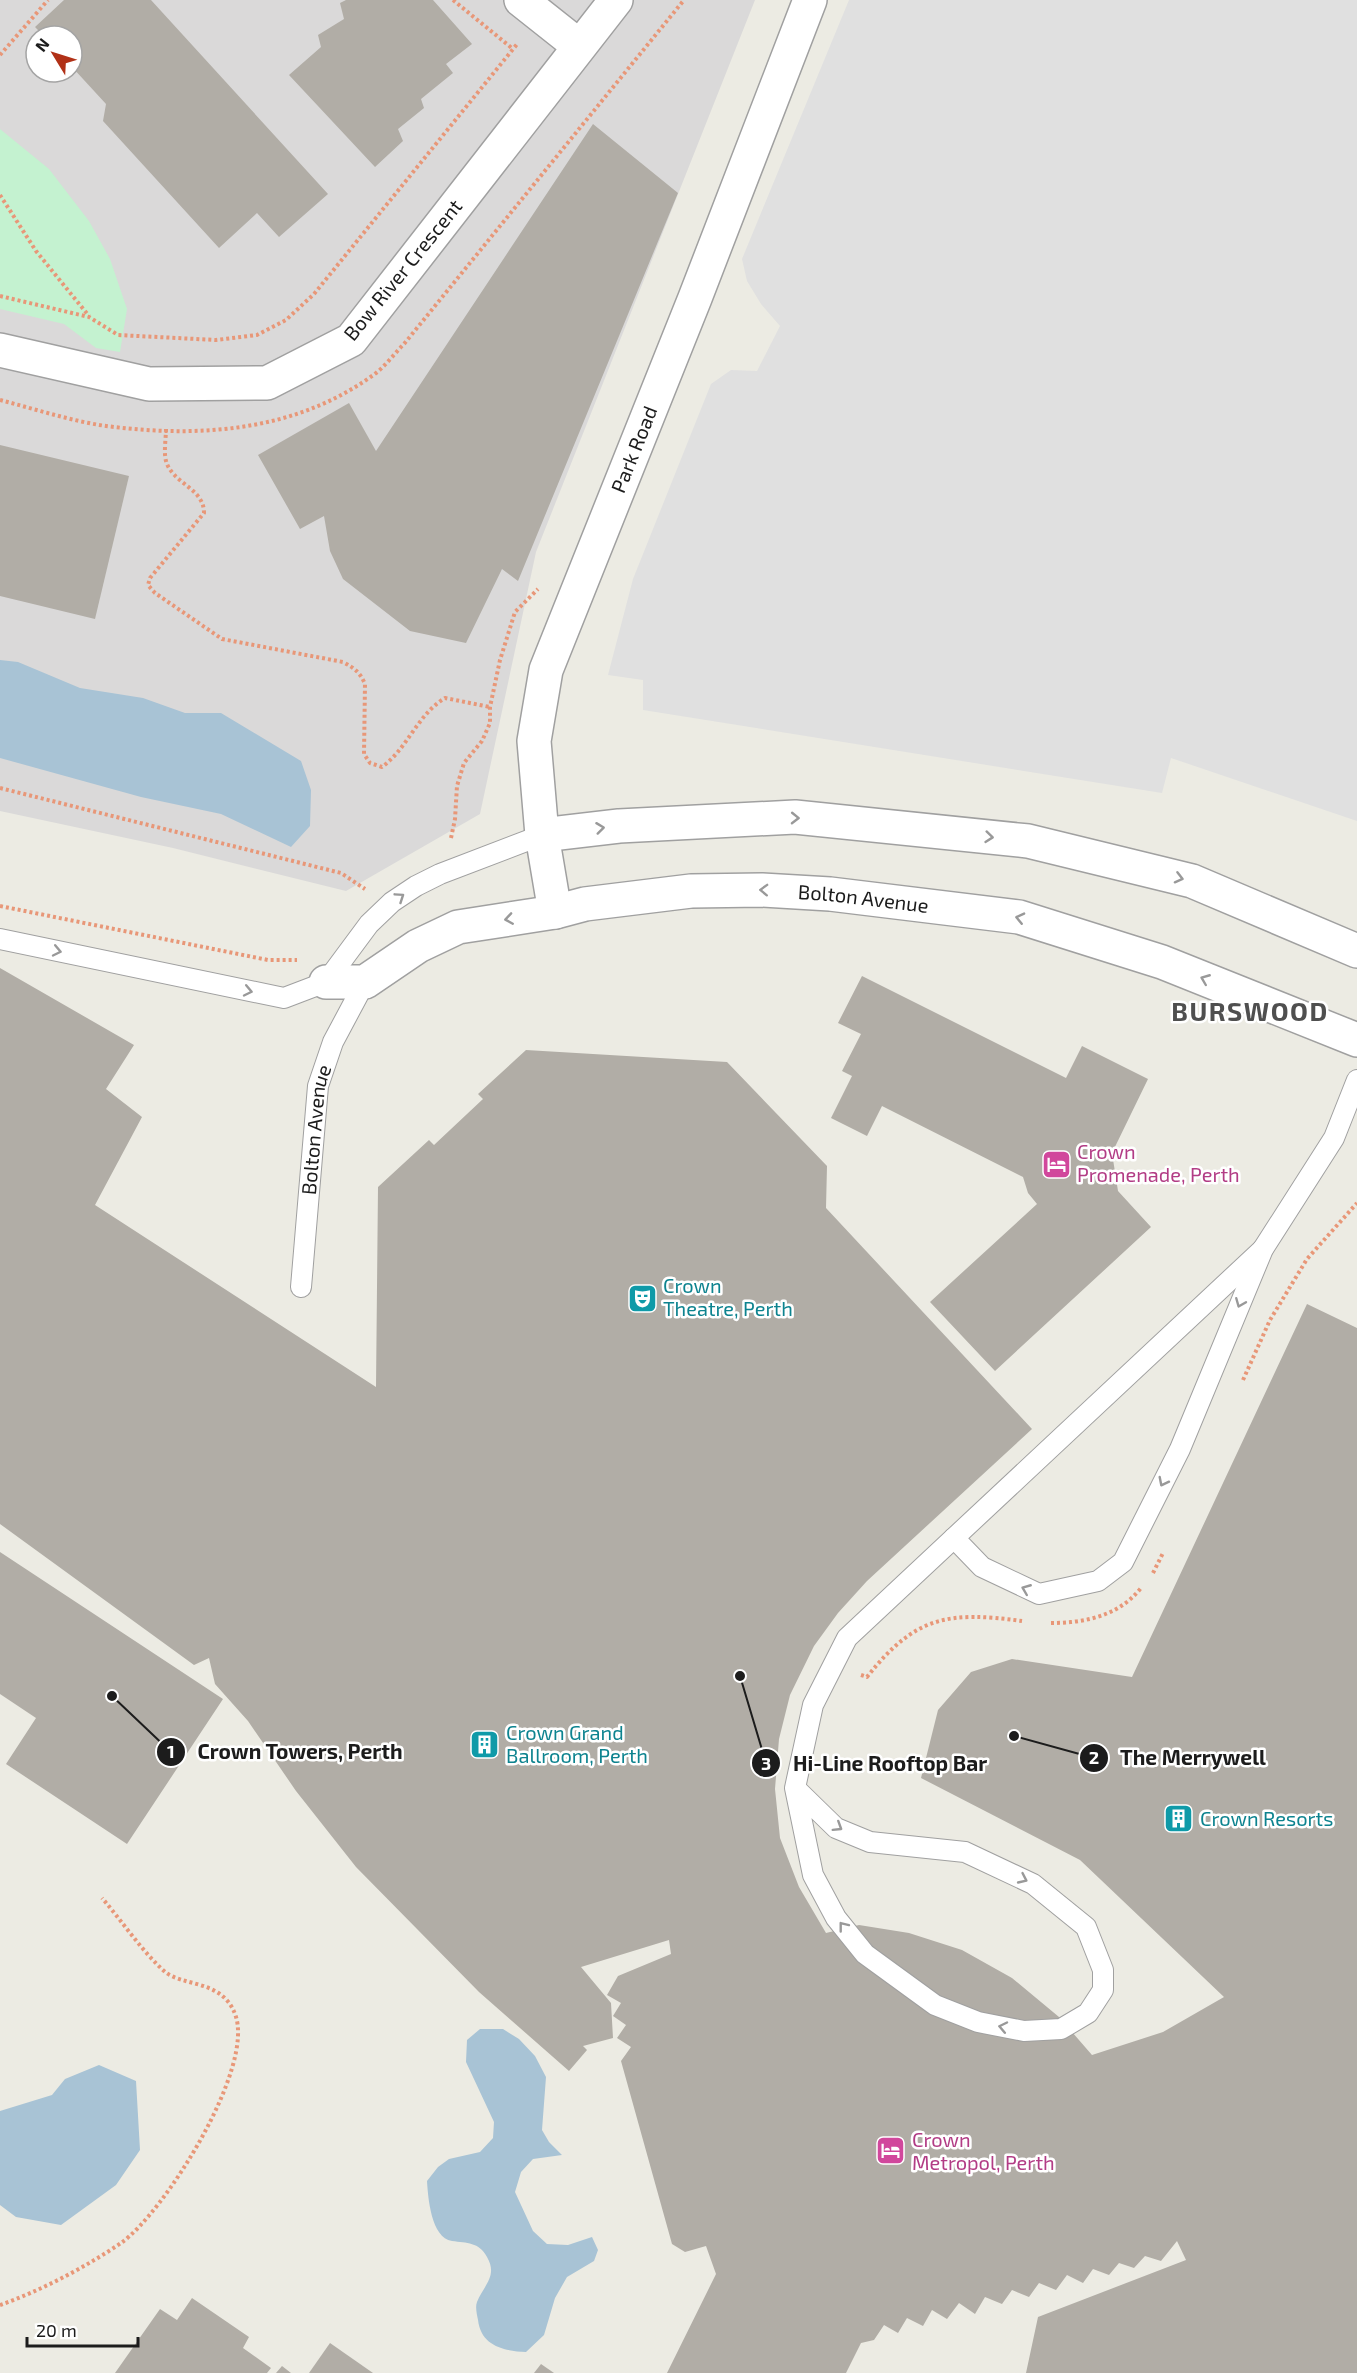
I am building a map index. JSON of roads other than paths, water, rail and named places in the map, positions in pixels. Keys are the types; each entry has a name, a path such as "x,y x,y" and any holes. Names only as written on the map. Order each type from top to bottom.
{"street":[{"path":"521,0 579,46"},
{"name":"Bow River Crescent","path":"0,350 149,384 267,383 351,340 616,0"},
{"name":"Park Road","path":"555,912 542,835 534,741 546,670 695,298 810,0"},
{"path":"542,835 619,826 795,817 1028,841 1192,881 1357,951"},
{"name":"Bolton Avenue","path":"365,982 418,946 458,927 555,912 585,904 691,891 762,890 830,894 1019,917 1162,962 1357,1040"},
{"path":"316,971 365,982"}],"lane":[{"path":"0,939 284,999 392,902 440,874 542,835"},
{"name":"Bolton Avenue","path":"301,1287 318,1086 333,1042 365,982"},
{"path":"954,1538 982,1567 1039,1594 1098,1581 1123,1562 1180,1449 1263,1249 1334,1138 1357,1080"},
{"path":"795,1788 836,1828 870,1842 964,1851 1033,1884 1086,1927 1103,1970 1103,1990 1088,2013 1061,2029 1024,2031 978,2022 934,2006 865,1954 836,1918 813,1875 795,1788 813,1705 847,1638 1263,1249"}],"water":[{"path":"0,660 18,662 80,688 143,698 185,713 221,713 301,761 311,790 310,826 291,847 221,814 141,797 0,758"},
{"path":"480,2029 503,2029 519,2039 535,2056 546,2077 542,2130 549,2142 562,2155 533,2159 521,2172 515,2192 533,2231 547,2244 568,2245 592,2237 598,2250 594,2261 567,2277 555,2298 544,2335 526,2352 502,2348 484,2336 480,2329 476,2306 491,2275 490,2264 480,2248 468,2243 452,2241 439,2233 428,2197 427,2181 438,2167 449,2159 480,2152 493,2138 494,2122 466,2062 467,2040"},
{"path":"99,2065 136,2081 140,2150 116,2185 61,2225 16,2217 0,2205 0,2111 52,2095 65,2079"}],"place":[{"name":"Crown Promenade, Perth","path":"1056,1164"},
{"name":"Crown Theatre, Perth","path":"642,1298"},
{"name":"Hi-Line Rooftop Bar","path":"740,1676"},
{"name":"Crown Towers, Perth","path":"112,1696"},
{"name":"The Merrywell","path":"1014,1736"},
{"name":"Crown Grand Ballroom, Perth","path":"485,1745"},
{"name":"Crown Resorts","path":"1179,1819"},
{"name":"Crown Metropol, Perth","path":"891,2151"}],"district":[{"name":"BURSWOOD","path":"1250,1012"}]}
